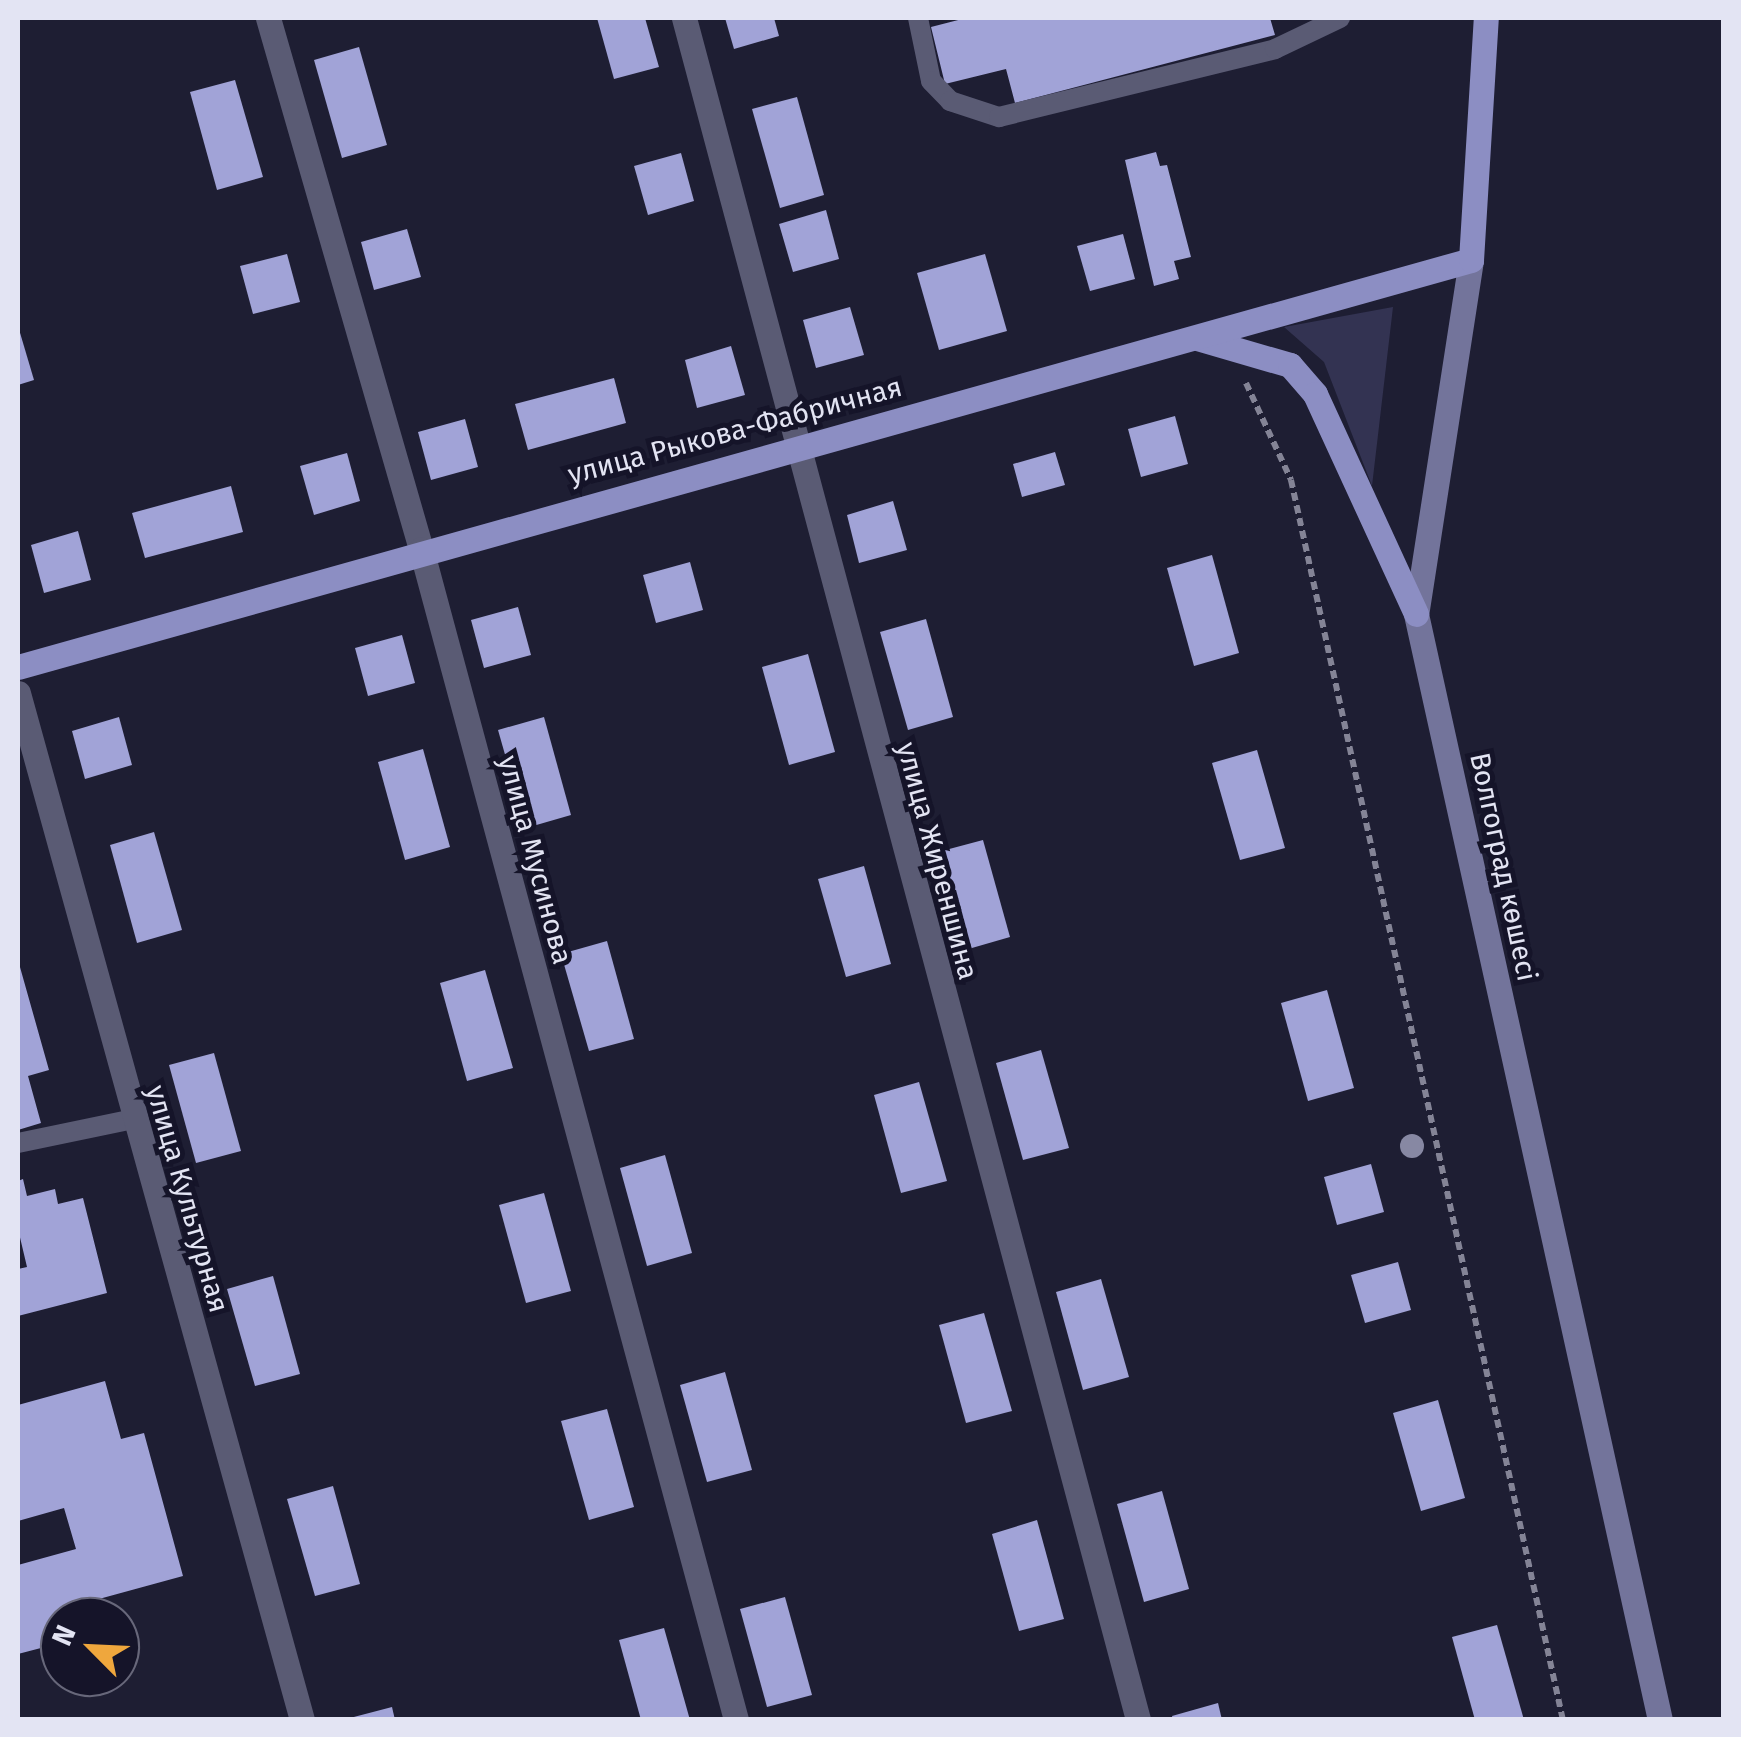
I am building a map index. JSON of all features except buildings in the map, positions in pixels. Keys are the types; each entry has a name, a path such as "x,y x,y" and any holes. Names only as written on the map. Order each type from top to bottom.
{"main road":[{"name":"Волгоград көшесі","path":"1486,18 1487,63 1471,260 1416,614 1660,1720"},
{"path":"1487,63 1505,18"},
{"name":"улица Рыкова-Фабричная","path":"18,667 420,549 1471,260"},
{"path":"1192,337 1290,366 1315,394 1416,614"}],"street":[{"name":"улица Мусинова","path":"268,18 420,549 736,1720"},
{"name":"улица Жиреншина","path":"684,18 793,446 1138,1720"},
{"name":"улица Культурная","path":"18,694 302,1720"}],"lane":[{"path":"918,18 930,82 950,101 999,117 1275,50 1340,18"},
{"path":"18,1143 134,1120"}],"path":[{"path":"1229,346 1291,480 1563,1720"}],"shaded area":[{"path":"1393,307 1372,486 1324,362 1284,327"}]}
